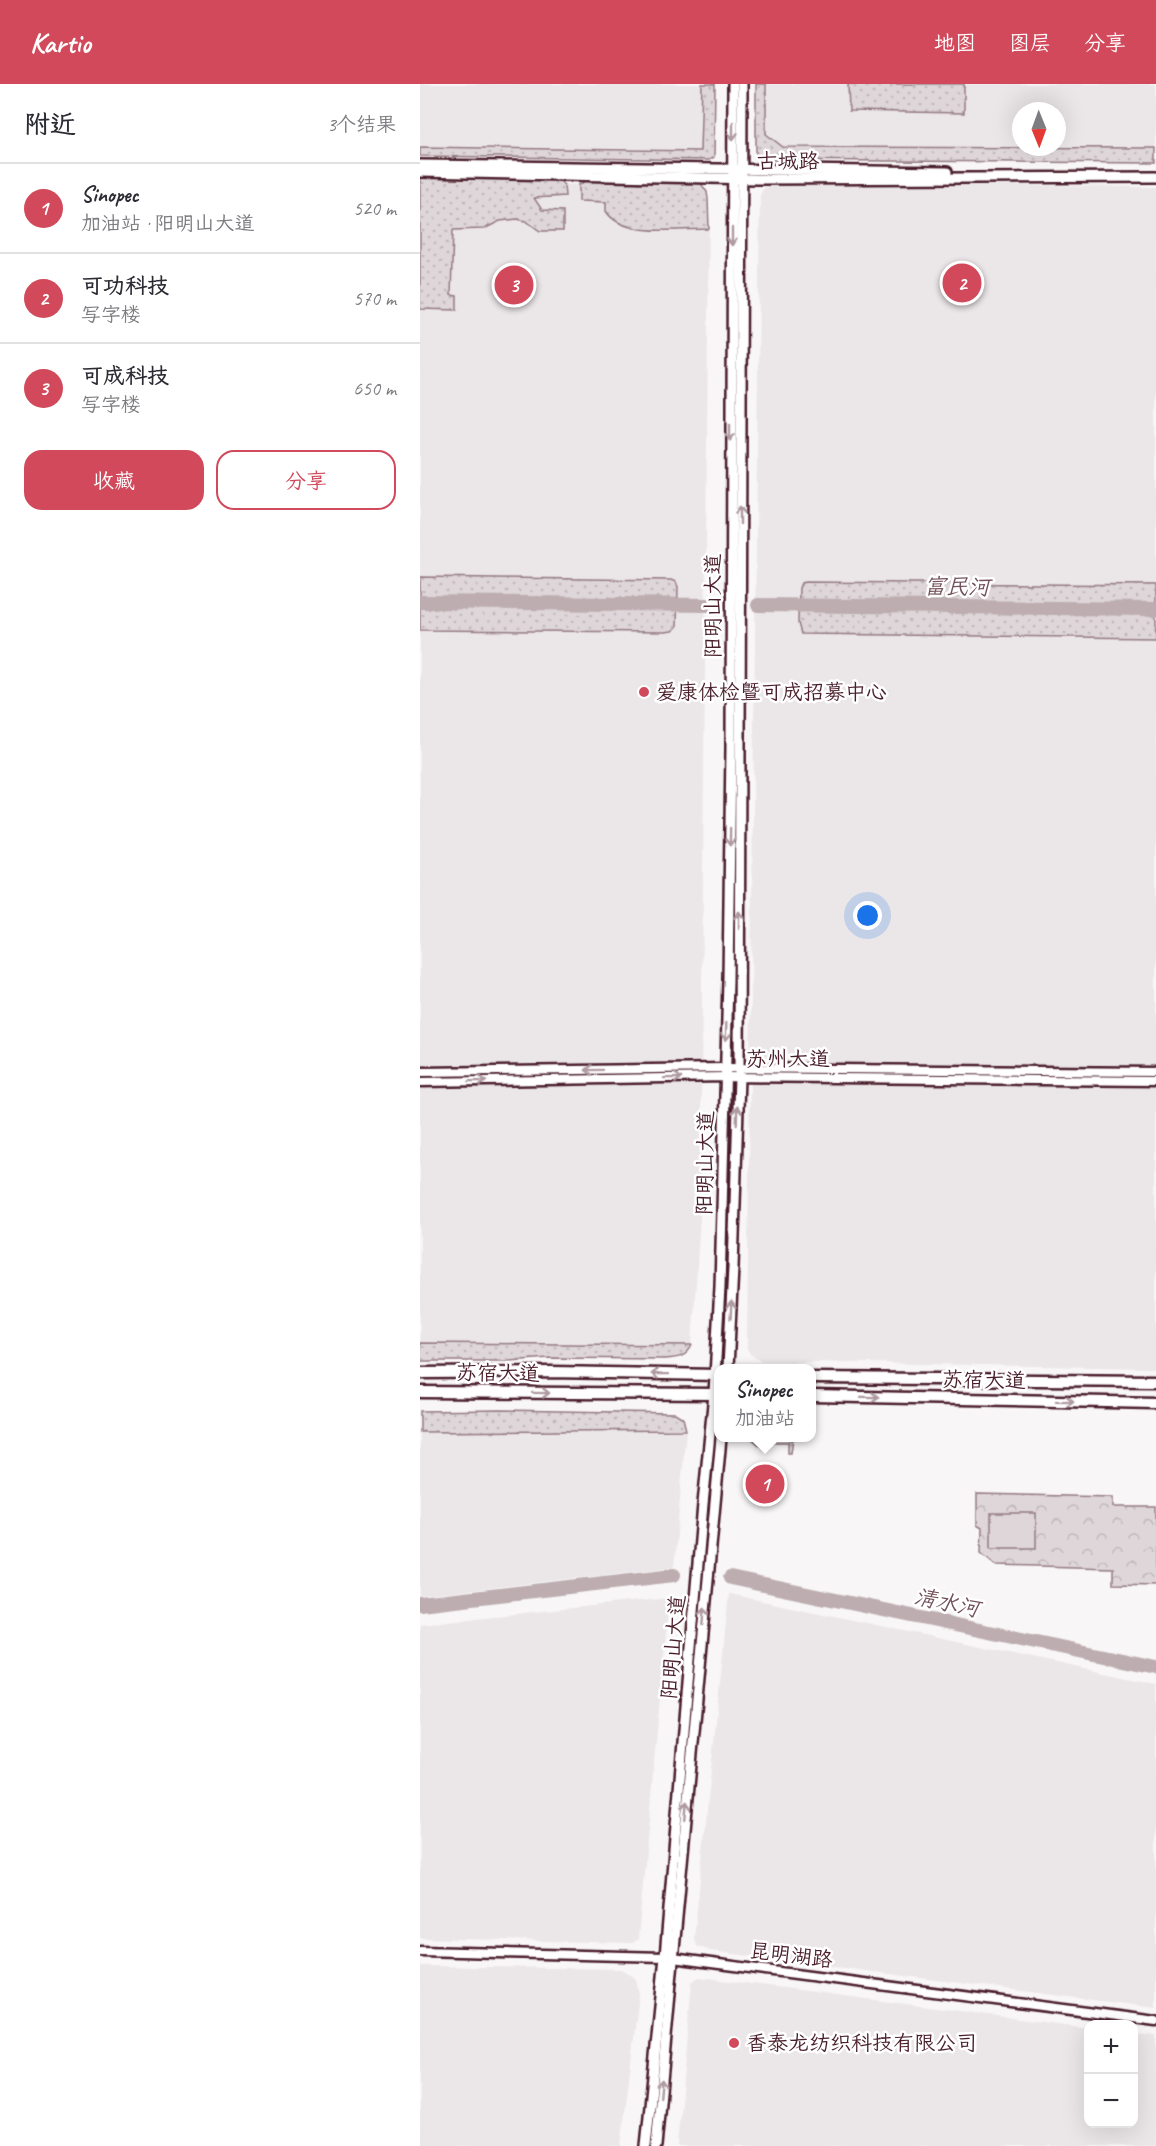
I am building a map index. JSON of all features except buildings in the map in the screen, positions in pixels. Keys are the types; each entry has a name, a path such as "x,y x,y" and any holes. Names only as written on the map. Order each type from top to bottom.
{"main road":[{"path":"733,84 737,174"},
{"path":"737,174 742,84"},
{"name":"古城路","path":"420,165 737,174 1156,173"},
{"name":"古城路","path":"420,172 1156,177"},
{"name":"阳明山大道","path":"717,1364 726,1073 737,174"},
{"name":"阳明山大道","path":"728,1364 739,1073 737,174"},
{"name":"苏宿大道","path":"420,1373 552,1372 714,1375"},
{"name":"苏宿大道","path":"816,1378 1156,1382"},
{"name":"苏宿大道","path":"420,1392 714,1394"},
{"name":"苏宿大道","path":"816,1396 1156,1403"},
{"name":"阳明山大道","path":"656,2146 703,1504 714,1411"},
{"name":"阳明山大道","path":"646,2146 669,1957 720,1442"}],"street":[{"name":"苏州大道","path":"420,1072 1156,1072"},
{"name":"苏州大道","path":"420,1082 726,1073"},
{"name":"苏州大道","path":"739,1073 1156,1081"},
{"name":"昆明湖路","path":"420,1951 669,1957 1156,2021"}],"shaded area":[{"path":"420,84 702,84 701,151 420,147"},
{"path":"766,84 1156,84 1156,148 1066,148 1066,102 1012,102 1012,148 783,147 766,134"},
{"path":"420,183 701,186 707,192 709,209 700,1217 692,1345 420,1343"},
{"path":"778,183 1156,187 1156,1368 761,1361 750,1354 747,1348 760,196 763,188"},
{"path":"686,1430 674,1567 420,1596 420,1432"},
{"path":"729,1594 1156,1684 1156,2008 711,1951 697,1946 694,1939"},
{"path":"669,1598 638,1939 633,1943 420,1938 420,1624"},
{"path":"420,1966 620,1969 636,1979 639,1994 621,2146 420,2146"},
{"path":"699,1977 1084,2027 1084,2128 1138,2128 1138,2034 1156,2036 1156,2146 677,2146 692,1982"}],"green space":[{"path":"702,84 715,84 714,157 709,160 420,156 420,147 700,151"},
{"path":"756,84 766,84 766,134 783,147 1012,148 1012,156 1066,156 1066,148 1156,148 1156,163 758,160 756,155"},
{"path":"848,84 964,84 964,113 849,111"},
{"path":"420,178 557,178 564,185 565,196 534,198 542,210 563,211 563,231 540,231 526,221 517,219 500,221 484,229 453,230 451,295 457,296 457,310 420,309"},
{"path":"587,180 700,182 707,192 709,229 653,230 625,225 614,220 606,211 606,202 579,201 579,185"},
{"path":"420,577 671,580 676,582 678,587 677,627 665,632 420,630"},
{"path":"801,583 1156,585 1156,638 801,634 798,623 799,588"},
{"path":"420,1343 692,1345 682,1356 665,1359 550,1358 508,1361 420,1361"},
{"path":"420,1411 675,1413 683,1418 686,1430 420,1432"},
{"path":"756,1442 766,1442 765,1450"},
{"path":"788,1442 792,1442 791,1453 788,1453"},
{"path":"977,1494 1113,1497 1113,1507 1156,1507 1156,1585 1113,1584 1113,1568 996,1565 981,1553 982,1528 977,1525"},
{"path":"991,1513 1036,1513 1036,1548 991,1548"}],"waterway":[{"name":"富民河","path":"420,602 710,605"},
{"name":"富民河","path":"758,605 1156,609"},
{"name":"清水河","path":"420,1604 674,1575"},
{"name":"清水河","path":"730,1578 1156,1667"}],"place":[{"name":"可功科技","path":"962,283"},
{"name":"可成科技","path":"514,285"},
{"name":"爱康体检暨可成招募中心","path":"644,692"},
{"name":"Sinopec","path":"765,1484"},
{"name":"香泰龙纺织科技有限公司","path":"734,2043"}]}
